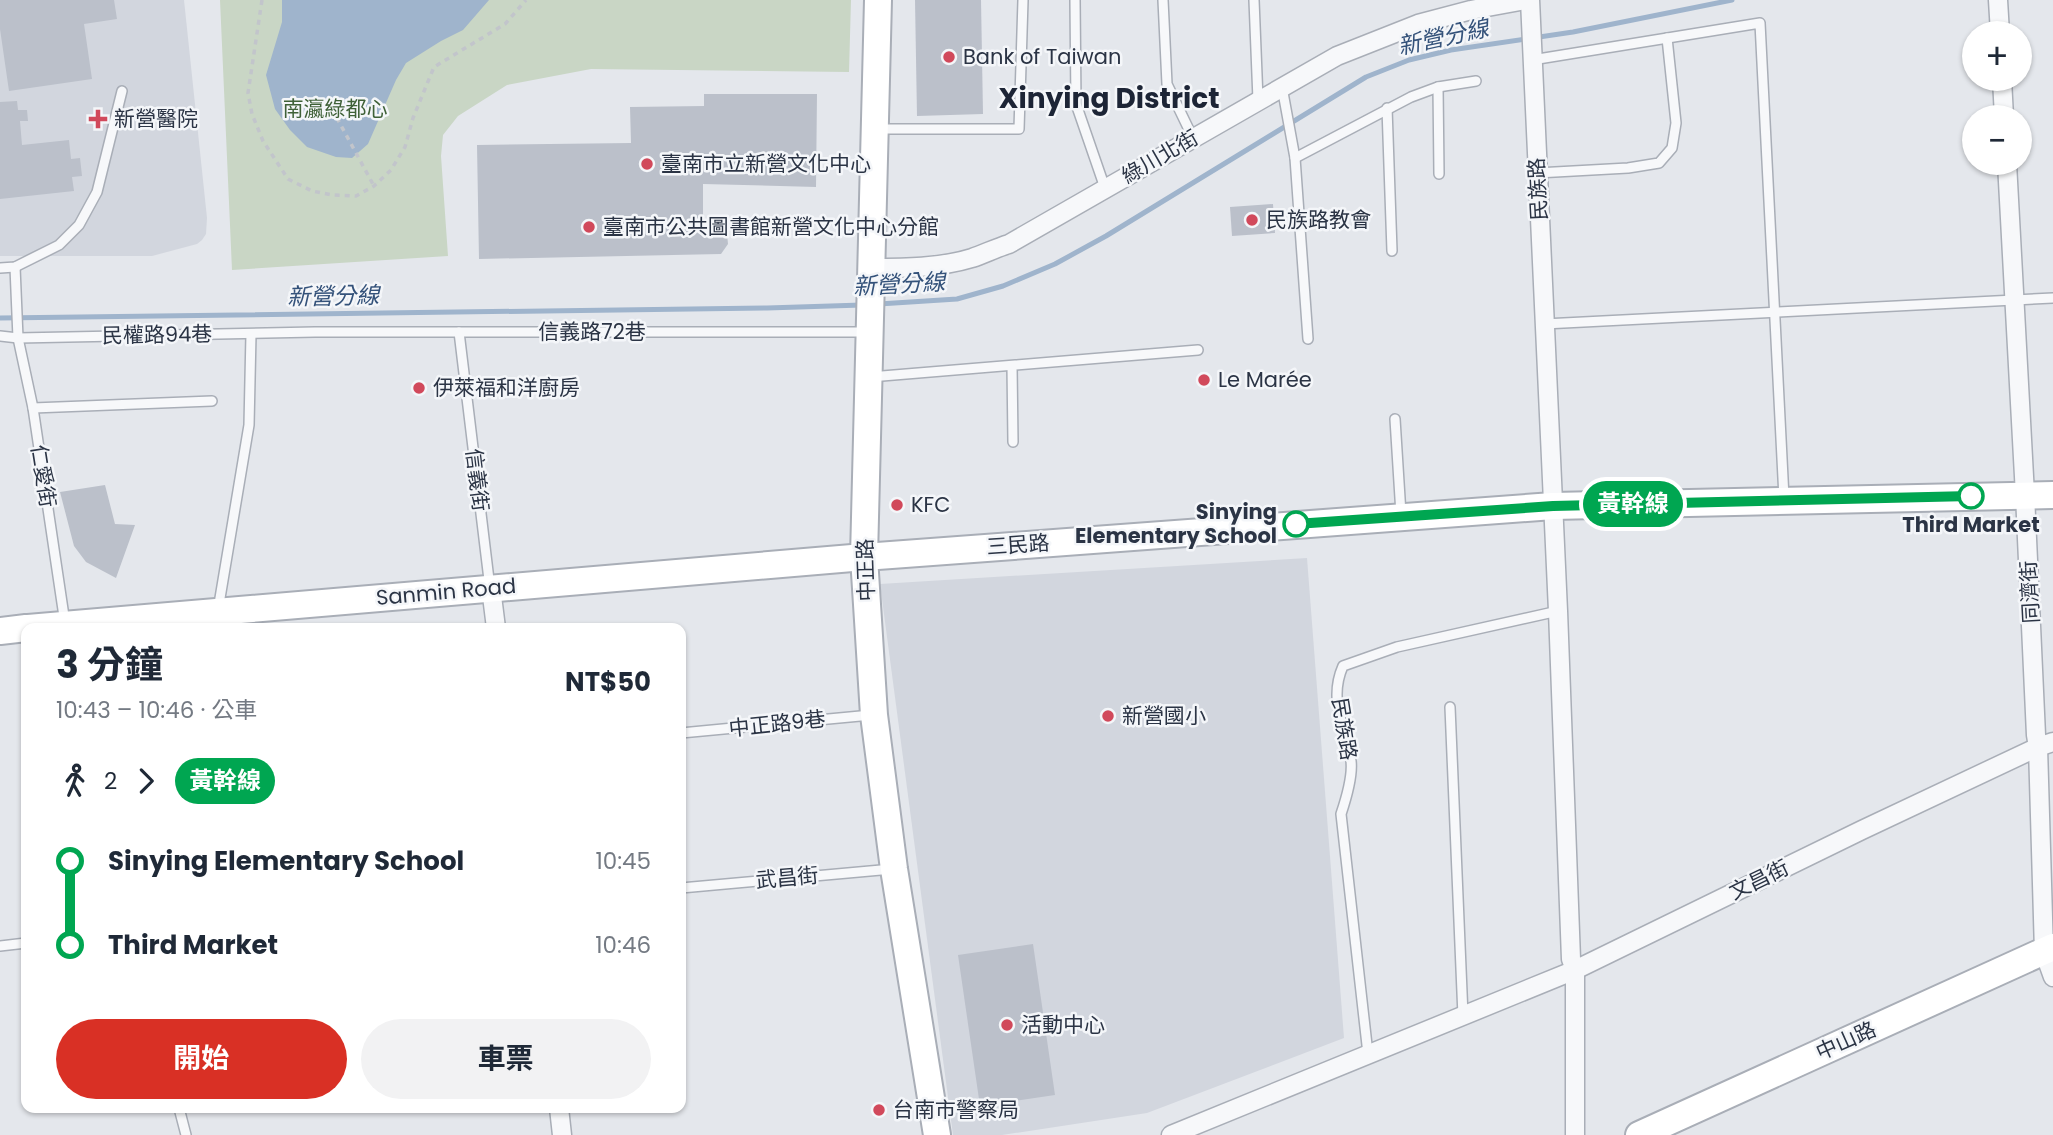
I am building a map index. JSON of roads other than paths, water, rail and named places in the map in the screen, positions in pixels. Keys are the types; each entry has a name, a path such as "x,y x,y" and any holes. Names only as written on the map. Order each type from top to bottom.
{"street":[{"name":"中正路","path":"878,0 864,556 874,715 894,869 937,1135"},
{"name":"綠川北街","path":"871,273 973,258 1009,243 1337,57 1418,24 1471,9 1525,0"},
{"name":"民族路","path":"1530,0 1558,611 1570,959 1574,970 1575,1135"},
{"path":"1998,0 1999,21"},
{"name":"同濟街","path":"2008,175 2036,735 2045,745 2049,950 2053,977"},
{"name":"三民路","path":"864,556 1553,506 2053,495"},
{"name":"Sanmin Road","path":"96,623 864,556"},
{"name":"信義街","path":"491,588 495,623"},
{"name":"Sanmin Road","path":"0,631 21,629"},
{"name":"文昌街","path":"1171,1135 1574,970 1862,830 2045,745"},
{"name":"中山路","path":"1639,1135 2049,950"},
{"path":"560,1113 562,1135"}],"lane":[{"path":"876,129 1018,129 1023,0"},
{"path":"1075,0 1076,104 1105,188"},
{"path":"1163,0 1167,84 1193,138"},
{"path":"1254,0 1258,100"},
{"path":"1532,60 1760,23 1784,499"},
{"path":"1537,173 1628,168 1659,163 1672,148 1676,123 1667,38"},
{"path":"1294,158 1411,97 1438,87 1476,81"},
{"path":"1282,87 1294,158 1308,339"},
{"path":"1438,87 1439,174"},
{"path":"0,268 15,267 59,245 79,225 97,192 122,91"},
{"path":"1387,108 1392,251"},
{"name":"仁愛街","path":"15,267 18,338 33,408 66,623"},
{"path":"1544,324 2053,298"},
{"name":"信義路72巷","path":"315,332 869,326"},
{"name":"民權路94巷","path":"0,336 18,338 315,332"},
{"name":"信義街","path":"458,332 491,588"},
{"path":"217,611 249,425 251,334"},
{"path":"868,377 1198,350"},
{"path":"1012,366 1013,442"},
{"path":"33,408 212,401"},
{"path":"1395,419 1401,516"},
{"name":"民族路","path":"1368,1054 1341,814 1351,764 1337,709 1337,679 1343,666 1397,647 1558,611"},
{"path":"1450,706 1463,1016"},
{"name":"中正路9巷","path":"686,733 874,715"},
{"name":"武昌街","path":"686,888 894,869"},
{"path":"0,946 21,944"},
{"path":"180,1113 186,1135"}],"water":[{"path":"282,0 489,0 463,30 406,63 368,144 352,158 336,157 307,147 275,109 266,75 282,22"}],"waterway":[{"name":"新營分線","path":"879,304 957,299 1003,286 1055,264 1106,236 1366,77 1409,60 1451,50 1573,32 1732,0"},
{"name":"新營分線","path":"0,318 862,305"}],"place":[{"name":"Bank of Taiwan","path":"949,57"},
{"name":"新營醫院","path":"98,119"},
{"name":"臺南市立新營文化中心","path":"647,164"},
{"name":"民族路教會","path":"1252,220"},
{"name":"臺南市公共圖書館新營文化中心分館","path":"589,227"},
{"name":"Le Marée","path":"1204,380"},
{"name":"伊萊福和洋廚房","path":"419,388"},
{"name":"Third Market","path":"1971,496"},
{"name":"KFC","path":"897,505"},
{"name":"Sinying Elementary School","path":"1296,524"},
{"name":"新營國小","path":"1108,716"},
{"name":"活動中心","path":"1007,1025"},
{"name":"台南市警察局","path":"879,1110"}],"district":[{"name":"Xinying District","path":"1109,98"}],"park label":[{"name":"南瀛綠都心","path":"335,109"}]}
